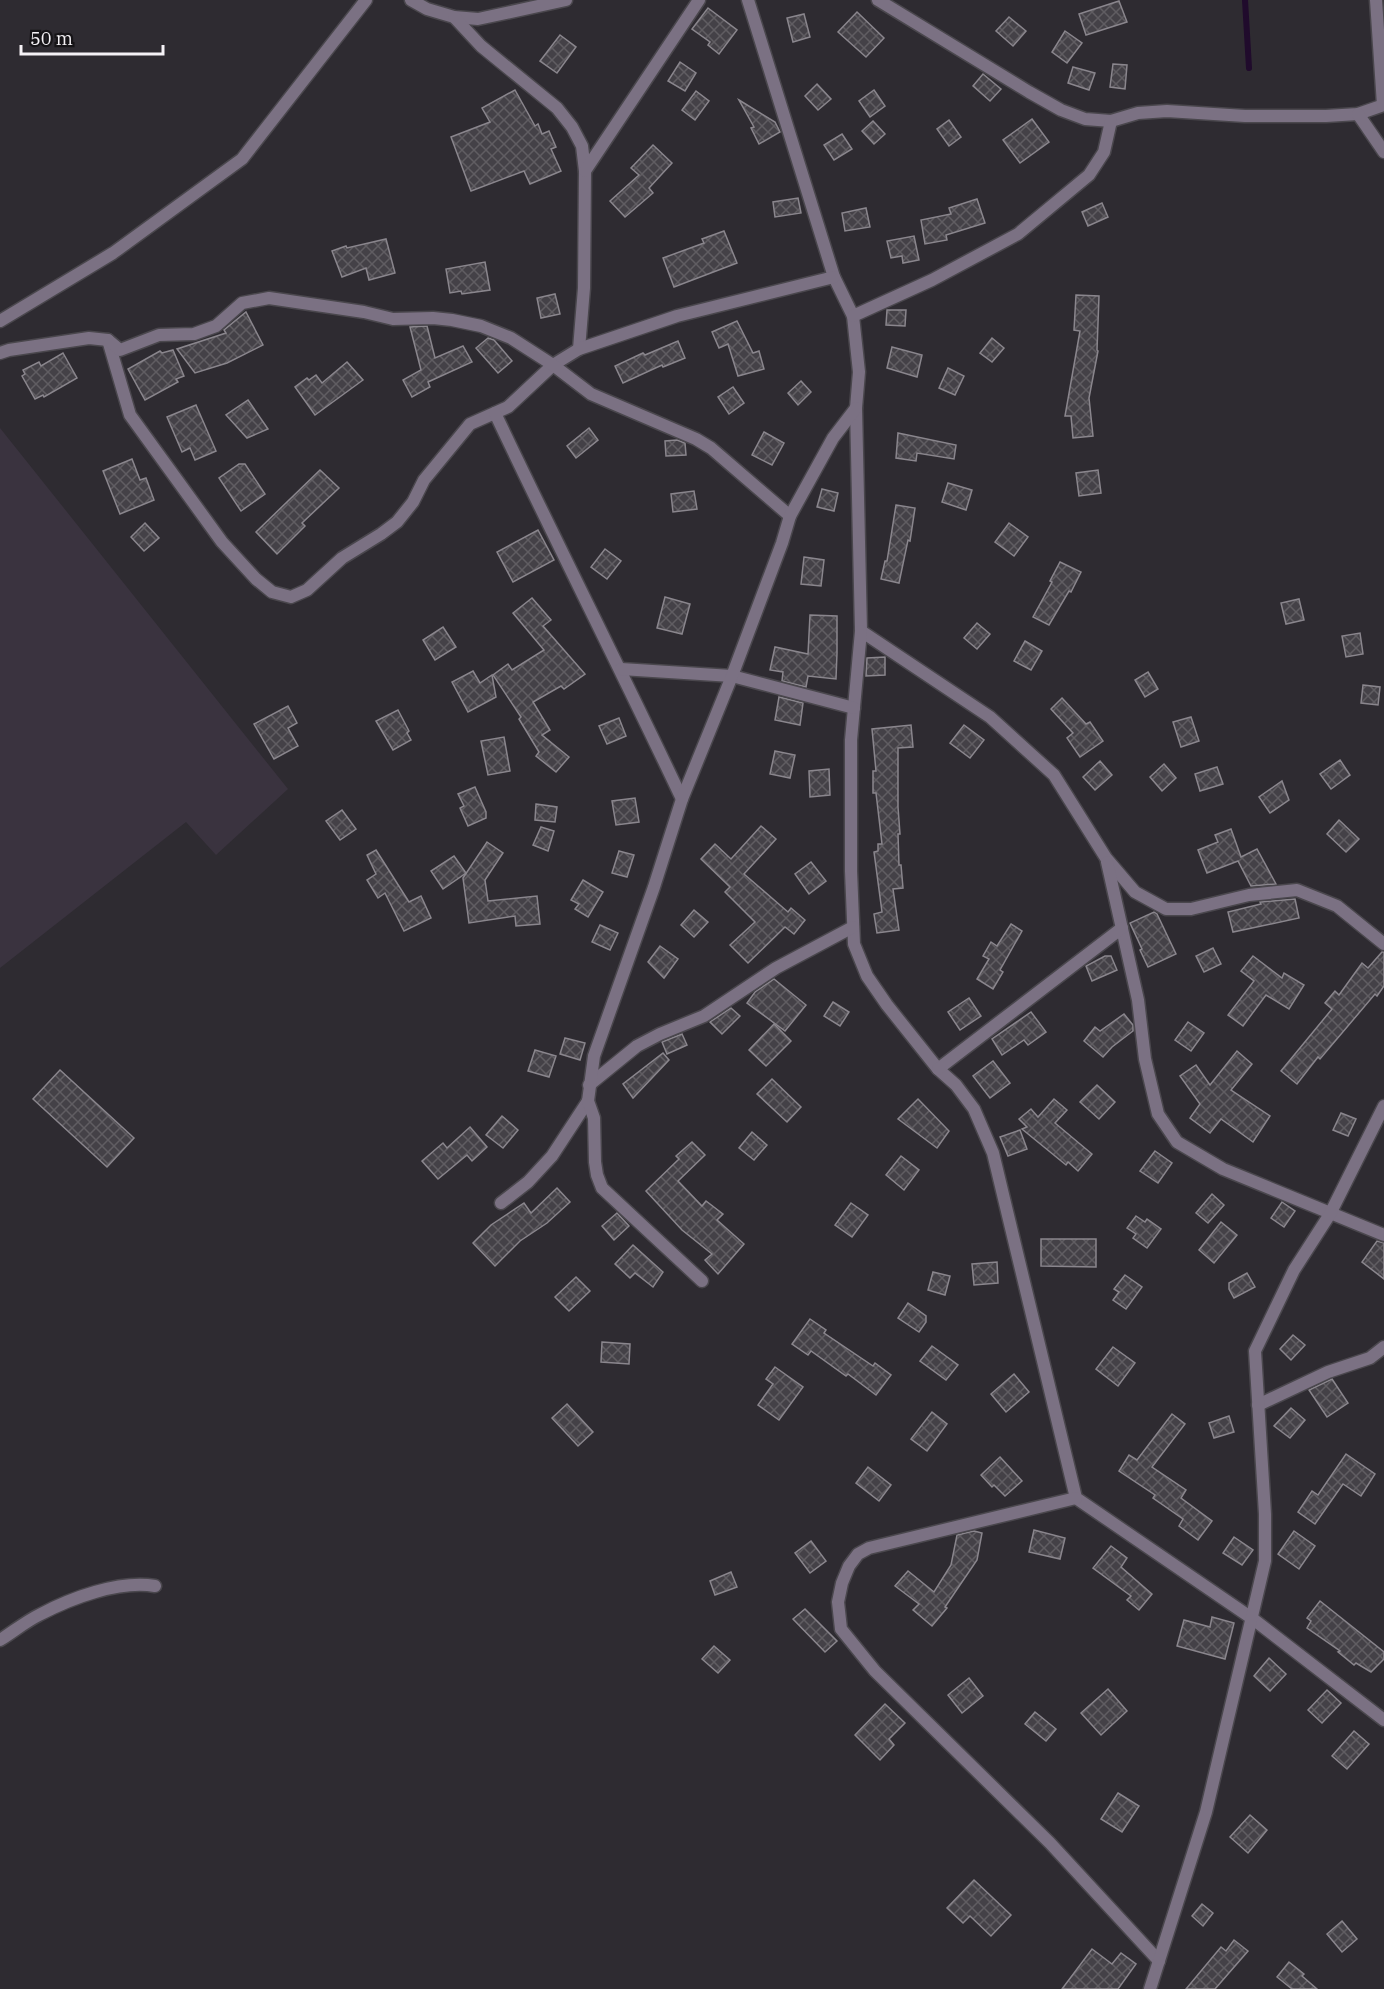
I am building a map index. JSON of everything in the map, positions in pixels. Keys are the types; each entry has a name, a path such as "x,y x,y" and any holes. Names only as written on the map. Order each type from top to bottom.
{"street":[{"path":"0,321 113,253 242,159 366,0"},
{"path":"411,0 427,9 454,17 478,19 566,0"},
{"path":"585,171 699,0"},
{"path":"748,0 834,277 853,316 859,372 856,408 861,632 851,764 854,944 867,976 938,1070 956,1085 974,1109 993,1153 1076,1498 1253,1619 1384,1720"},
{"path":"878,0 1060,110 1085,119 1111,122 1138,113 1167,111 1245,116 1359,114 1384,105 1376,0"},
{"path":"454,17 481,46 557,108 572,127 582,146 585,171 584,299 579,349"},
{"path":"1359,114 1384,152"},
{"path":"853,316 932,280 1018,234 1089,175 1104,152 1111,122"},
{"path":"108,340 130,415 222,542 256,579 272,592 291,597 307,590 342,558 397,522 413,502 424,480 470,424 508,407 553,364 579,349 677,316 834,277"},
{"path":"0,353 89,338 108,340 120,350 159,335 194,334 216,326 242,303 269,298 364,312 386,318 433,318 481,326 511,338 553,364 591,394 703,443 790,516"},
{"path":"702,1281 602,1188 595,1162 594,1118 588,1101 594,1056 682,800 732,676 790,516 834,438 856,408"},
{"path":"495,413 565,561 621,669 682,800"},
{"path":"861,632 990,717 1054,775 1106,858 1135,892 1166,909 1191,909 1249,895 1297,890 1337,906 1384,944"},
{"path":"621,669 732,676 854,708"},
{"path":"1106,858 1138,1000 1145,1059 1158,1114 1177,1142 1222,1169 1384,1235"},
{"path":"589,1085 637,1046 704,1016 776,968 853,927"},
{"path":"938,1070 1122,928"},
{"path":"501,1203 528,1182 552,1156 588,1101"},
{"path":"1150,1989 1206,1812 1265,1561 1255,1351 1294,1270 1330,1214 1384,1106"},
{"path":"1258,1405 1328,1372 1370,1358 1384,1347"},
{"path":"1076,1498 869,1548 858,1554 849,1566 842,1583 838,1602 841,1629 875,1671 1050,1843 1159,1961"},
{"path":"0,1640 38,1615 75,1599 138,1583 155,1586"}],"shaded area":[{"path":"0,428 288,789 216,855 186,822 0,968"}],"building":[{"path":"1119,1 1127,22 1086,35 1079,14"},
{"path":"708,8 737,30 719,54 708,45 710,42 692,29"},
{"path":"857,12 884,38 866,57 838,32"},
{"path":"804,14 810,37 793,42 787,18"},
{"path":"1009,17 1026,31 1013,46 996,31"},
{"path":"1065,31 1082,43 1067,63 1052,52"},
{"path":"560,35 576,47 557,73 540,61"},
{"path":"680,62 696,73 685,91 668,81"},
{"path":"1113,64 1127,65 1125,89 1110,87"},
{"path":"1073,67 1095,73 1089,90 1068,83"},
{"path":"983,74 1001,89 990,101 973,86"},
{"path":"817,84 831,99 818,110 805,96"},
{"path":"515,90 535,126 538,124 542,134 549,131 556,147 551,149 561,171 530,184 524,171 471,191 451,137 490,122 482,108"},
{"path":"874,90 885,106 870,117 859,101"},
{"path":"696,91 709,101 695,120 682,110"},
{"path":"739,100 775,122 780,132 759,144 751,128 754,127"},
{"path":"1032,119 1049,142 1020,163 1003,140"},
{"path":"949,120 961,137 949,146 937,129"},
{"path":"873,121 885,134 874,144 862,131"},
{"path":"842,134 852,149 834,160 824,145"},
{"path":"653,145 672,163 649,188 653,193 625,217 610,201 639,175 631,168"},
{"path":"798,198 801,213 775,217 773,202"},
{"path":"977,199 985,223 946,235 947,240 925,244 921,220 951,214 949,208"},
{"path":"1102,203 1108,217 1088,226 1082,212"},
{"path":"866,208 870,227 845,231 842,213"},
{"path":"724,231 737,263 674,287 663,258 704,243 702,239"},
{"path":"914,236 919,260 903,263 902,256 891,258 887,241"},
{"path":"386,239 395,273 369,280 366,268 342,277 332,251 346,246 347,248"},
{"path":"485,262 490,290 462,294 461,291 450,293 446,269"},
{"path":"555,294 560,314 541,318 537,298"},
{"path":"1076,295 1099,296 1098,351 1089,398 1093,436 1073,438 1071,416 1065,416 1080,331 1074,330"},
{"path":"887,310 906,310 905,326 886,325"},
{"path":"246,312 263,345 227,363 195,373 177,349 226,333 224,330"},
{"path":"737,321 753,353 759,351 764,369 738,376 728,344 719,348 712,332"},
{"path":"427,326 435,358 463,346 472,362 428,382 430,387 412,397 403,380 421,370 410,327"},
{"path":"488,338 494,340 512,361 498,373 476,348"},
{"path":"992,338 1004,348 992,362 980,353"},
{"path":"678,341 685,358 663,367 662,365 623,383 615,366"},
{"path":"892,347 922,355 917,377 887,368"},
{"path":"173,350 184,376 176,379 178,382 145,400 128,369 160,351 162,353"},
{"path":"63,353 77,378 44,397 43,395 35,399 22,376 25,374 23,370 39,362 41,366"},
{"path":"347,362 363,380 315,415 295,387 307,378 309,380 316,375 322,383"},
{"path":"948,368 964,376 955,395 939,388"},
{"path":"801,381 811,392 798,405 788,393"},
{"path":"733,387 744,403 729,414 718,397"},
{"path":"248,400 268,429 247,438 226,415"},
{"path":"196,405 216,451 195,460 190,448 182,452 167,417"},
{"path":"589,428 598,440 576,458 567,446"},
{"path":"764,432 784,443 772,465 752,455"},
{"path":"898,433 956,445 954,459 917,453 916,461 896,458"},
{"path":"677,440 685,443 686,455 666,456 665,441"},
{"path":"132,459 140,480 146,478 154,500 120,514 103,471"},
{"path":"239,464 245,464 265,494 241,511 219,478"},
{"path":"320,470 339,488 302,523 305,526 277,554 256,532"},
{"path":"1098,470 1101,493 1079,496 1076,473"},
{"path":"948,483 972,490 966,510 942,502"},
{"path":"822,489 838,493 834,511 817,507"},
{"path":"694,491 697,509 673,512 671,494"},
{"path":"896,505 915,508 910,541 908,540 899,583 881,579 885,561 887,561"},
{"path":"145,523 159,538 144,551 131,537"},
{"path":"1009,523 1028,537 1014,556 995,542"},
{"path":"538,530 554,560 513,582 497,552"},
{"path":"605,549 621,561 607,579 591,567"},
{"path":"804,557 824,560 821,586 801,584"},
{"path":"1060,562 1081,572 1049,625 1033,617"},
{"path":"665,597 690,604 682,634 657,628"},
{"path":"532,598 551,620 543,626 585,674 564,689 561,686 533,702 550,730 542,735 569,757 556,772 536,756 539,752 519,719 521,717 493,675 508,664 512,670 544,650 513,613"},
{"path":"1299,599 1304,620 1286,624 1281,603"},
{"path":"810,615 837,616 836,679 808,676 806,687 782,681 783,672 770,670 775,647 808,654"},
{"path":"977,623 990,634 977,649 964,638"},
{"path":"443,627 456,647 435,660 423,640"},
{"path":"1360,633 1363,654 1346,657 1342,636"},
{"path":"1025,641 1042,651 1031,670 1014,661"},
{"path":"885,657 885,675 866,676 867,658"},
{"path":"473,671 480,683 492,675 496,697 468,712 452,682"},
{"path":"1148,672 1158,689 1145,697 1135,680"},
{"path":"1363,685 1380,687 1378,705 1361,703"},
{"path":"779,697 803,703 800,725 775,720"},
{"path":"1062,698 1086,724 1090,722 1103,741 1080,757 1067,738 1073,733 1051,709"},
{"path":"288,706 297,723 288,728 298,746 274,759 254,724"},
{"path":"398,710 411,740 393,750 376,721"},
{"path":"1191,717 1199,741 1181,747 1173,722"},
{"path":"619,718 626,736 607,744 599,726"},
{"path":"911,725 913,747 898,748 899,865 901,865 903,888 893,889 899,930 877,933 874,914 882,912 874,852 878,851 878,844 882,844 876,793 873,793 873,771 876,771 872,729"},
{"path":"964,725 984,740 970,758 950,743"},
{"path":"504,737 510,771 488,775 481,741"},
{"path":"775,751 795,755 790,778 770,774"},
{"path":"1340,760 1350,775 1331,789 1320,774"},
{"path":"1100,761 1112,775 1095,790 1083,777"},
{"path":"1164,764 1176,778 1162,791 1150,777"},
{"path":"1217,767 1223,784 1200,791 1195,774"},
{"path":"829,769 830,795 810,797 809,771"},
{"path":"1282,781 1289,800 1270,813 1259,797"},
{"path":"475,787 486,812 486,818 468,826 460,808 464,806 458,794"},
{"path":"635,798 639,822 616,825 612,801"},
{"path":"536,804 557,807 555,822 535,820"},
{"path":"342,810 356,829 340,840 326,821"},
{"path":"1339,820 1359,839 1346,852 1327,834"},
{"path":"761,826 776,839 744,874 788,912 791,908 805,920 794,934 785,927 748,963 730,945 755,922 725,892 730,887 701,859 715,844 731,859"},
{"path":"541,827 554,831 548,851 533,845"},
{"path":"1231,829 1241,857 1257,849 1276,884 1251,886 1238,861 1207,873 1198,850 1218,842 1215,835"},
{"path":"487,842 503,853 485,880 488,901 537,896 540,924 516,926 515,916 469,923 463,878"},
{"path":"376,850 409,902 421,896 431,918 404,931 385,893 378,898 367,880 376,874 367,855"},
{"path":"619,851 634,855 627,877 612,873"},
{"path":"454,856 466,873 443,889 431,871"},
{"path":"811,862 826,881 809,894 795,874"},
{"path":"583,880 603,892 588,917 575,909 579,904 571,900"},
{"path":"1295,899 1299,918 1233,932 1228,912 1261,904 1260,902"},
{"path":"694,910 708,922 694,937 681,925"},
{"path":"1154,912 1176,954 1148,967 1130,923"},
{"path":"1011,924 1022,931 1000,970 1003,972 993,989 977,979 989,959 983,956 991,942 997,946"},
{"path":"600,925 618,933 610,950 592,942"},
{"path":"660,946 678,959 664,978 648,962"},
{"path":"1213,948 1221,964 1204,972 1196,956"},
{"path":"1384,952 1384,986 1320,1059 1318,1057 1297,1084 1281,1071 1332,1009 1325,1003 1335,991 1339,995 1362,963 1368,968"},
{"path":"1105,956 1111,956 1117,970 1092,981 1086,966"},
{"path":"1253,956 1282,978 1284,973 1304,985 1289,1009 1266,995 1243,1026 1228,1015 1254,981 1241,971"},
{"path":"774,979 806,1005 785,1031 747,1003 755,992"},
{"path":"969,998 981,1016 960,1030 948,1012"},
{"path":"833,1002 849,1012 840,1026 824,1016"},
{"path":"731,1008 740,1016 722,1034 710,1022"},
{"path":"1031,1012 1046,1032 1028,1045 1024,1040 1002,1055 992,1039"},
{"path":"1124,1014 1133,1025 1133,1031 1103,1057 1084,1041 1095,1027 1100,1031"},
{"path":"1188,1022 1204,1033 1191,1051 1175,1040"},
{"path":"774,1024 791,1041 766,1066 749,1050"},
{"path":"682,1034 687,1045 667,1054 662,1042"},
{"path":"565,1038 585,1043 580,1060 560,1054"},
{"path":"535,1050 556,1056 549,1077 528,1071"},
{"path":"1237,1051 1252,1064 1231,1090 1270,1116 1253,1142 1221,1119 1210,1133 1190,1118 1200,1104 1180,1076 1196,1065 1210,1085"},
{"path":"663,1053 669,1060 633,1098 623,1084"},
{"path":"993,1061 1010,1083 990,1098 973,1076"},
{"path":"60,1070 134,1138 107,1167 33,1099"},
{"path":"772,1079 801,1107 787,1122 757,1094"},
{"path":"1097,1085 1115,1102 1099,1119 1080,1102"},
{"path":"918,1099 949,1131 937,1148 898,1119"},
{"path":"1054,1099 1067,1110 1055,1123 1092,1154 1078,1171 1068,1162 1066,1165 1022,1129 1027,1127 1019,1119 1031,1109 1038,1117"},
{"path":"1341,1113 1356,1119 1348,1136 1333,1130"},
{"path":"502,1116 518,1130 503,1148 486,1135"},
{"path":"470,1127 487,1147 472,1161 467,1155 438,1179 422,1161 443,1143 447,1148"},
{"path":"1020,1130 1027,1149 1008,1156 1000,1137"},
{"path":"752,1132 767,1145 754,1160 739,1148"},
{"path":"692,1142 705,1155 678,1181 702,1206 706,1201 723,1214 717,1220 744,1244 718,1274 705,1260 712,1254 682,1230 646,1191 679,1159 676,1156"},
{"path":"1155,1151 1172,1163 1158,1183 1140,1171"},
{"path":"901,1156 919,1170 904,1190 886,1175"},
{"path":"557,1188 570,1202 547,1223 520,1241 495,1266 473,1243 491,1225 524,1203 531,1213"},
{"path":"1212,1194 1224,1205 1208,1223 1196,1213"},
{"path":"1282,1202 1295,1211 1284,1227 1271,1218"},
{"path":"851,1203 868,1215 852,1237 835,1225"},
{"path":"617,1213 629,1226 614,1240 602,1226"},
{"path":"1136,1216 1145,1222 1147,1219 1161,1229 1147,1248 1133,1238 1136,1234 1127,1228"},
{"path":"1221,1222 1237,1235 1214,1263 1199,1250"},
{"path":"1041,1239 1096,1239 1096,1267 1041,1266"},
{"path":"1377,1241 1384,1243 1384,1279 1362,1262"},
{"path":"633,1245 663,1272 653,1287 635,1273 630,1278 615,1264"},
{"path":"997,1262 998,1283 974,1285 972,1264"},
{"path":"933,1272 950,1276 945,1295 928,1290"},
{"path":"1247,1273 1255,1287 1234,1298 1229,1289 1229,1283"},
{"path":"1125,1275 1142,1287 1126,1309 1113,1300 1119,1292 1114,1289"},
{"path":"576,1277 590,1291 569,1311 555,1297"},
{"path":"908,1303 926,1316 926,1322 919,1332 898,1318"},
{"path":"810,1319 826,1330 824,1333 873,1366 875,1363 891,1375 876,1395 811,1351 808,1355 792,1344"},
{"path":"1293,1335 1305,1345 1291,1360 1280,1349"},
{"path":"602,1342 630,1344 629,1364 601,1362"},
{"path":"932,1346 958,1365 946,1380 920,1361"},
{"path":"1113,1347 1135,1363 1118,1386 1096,1369"},
{"path":"775,1367 803,1387 779,1420 758,1405 773,1384 766,1379"},
{"path":"1014,1374 1029,1392 1006,1412 991,1394"},
{"path":"1332,1379 1348,1403 1327,1417 1309,1390"},
{"path":"567,1404 593,1432 578,1446 552,1418"},
{"path":"1291,1408 1305,1420 1290,1438 1274,1426"},
{"path":"932,1412 947,1424 927,1451 911,1439"},
{"path":"1172,1414 1185,1424 1152,1467 1186,1490 1181,1498 1212,1521 1198,1540 1179,1526 1183,1519 1153,1498 1155,1495 1119,1471 1129,1455 1137,1460"},
{"path":"1229,1416 1234,1432 1214,1438 1209,1423"},
{"path":"1346,1454 1375,1474 1361,1496 1343,1484 1315,1524 1298,1512 1312,1491 1318,1495"},
{"path":"1000,1457 1022,1481 1005,1496 981,1475"},
{"path":"868,1467 891,1485 879,1501 856,1483"},
{"path":"1034,1530 1065,1538 1060,1559 1029,1552"},
{"path":"974,1531 982,1533 977,1560 945,1607 947,1608 932,1626 913,1610 919,1604 895,1586 908,1571 934,1592 951,1565 957,1535"},
{"path":"1294,1531 1315,1546 1299,1569 1278,1554"},
{"path":"1234,1537 1253,1550 1242,1565 1223,1553"},
{"path":"811,1541 826,1561 810,1573 795,1553"},
{"path":"1111,1546 1127,1558 1121,1567 1152,1594 1139,1610 1127,1600 1131,1596 1093,1568"},
{"path":"731,1572 737,1587 715,1595 710,1581"},
{"path":"1320,1601 1384,1652 1384,1659 1371,1672 1356,1663 1354,1665 1338,1652 1340,1651 1307,1628 1311,1621 1307,1618"},
{"path":"805,1609 837,1641 825,1652 793,1619"},
{"path":"1212,1617 1234,1623 1225,1659 1177,1646 1184,1620 1210,1627"},
{"path":"714,1646 730,1660 718,1673 702,1659"},
{"path":"1269,1658 1286,1674 1270,1691 1254,1676"},
{"path":"969,1678 983,1696 962,1713 948,1695"},
{"path":"1108,1689 1127,1711 1101,1735 1081,1713"},
{"path":"1327,1690 1341,1703 1322,1723 1308,1710"},
{"path":"885,1704 905,1723 889,1739 894,1745 880,1760 855,1735"},
{"path":"1035,1712 1056,1729 1046,1741 1025,1724"},
{"path":"1354,1731 1369,1744 1347,1769 1332,1756"},
{"path":"1118,1793 1139,1806 1122,1832 1101,1819"},
{"path":"1250,1815 1267,1830 1248,1853 1230,1837"},
{"path":"974,1880 1011,1915 991,1936 970,1916 963,1923 947,1908"},
{"path":"1202,1904 1213,1913 1203,1926 1192,1916"},
{"path":"1342,1921 1357,1939 1342,1952 1327,1934"},
{"path":"1234,1940 1248,1951 1215,1989 1186,1989 1221,1947 1226,1951"},
{"path":"1092,1949 1112,1964 1121,1953 1136,1964 1118,1989 1062,1989"},
{"path":"1289,1962 1317,1989 1292,1989 1277,1977"}],"waterway":[{"path":"1245,0 1249,68"}]}
